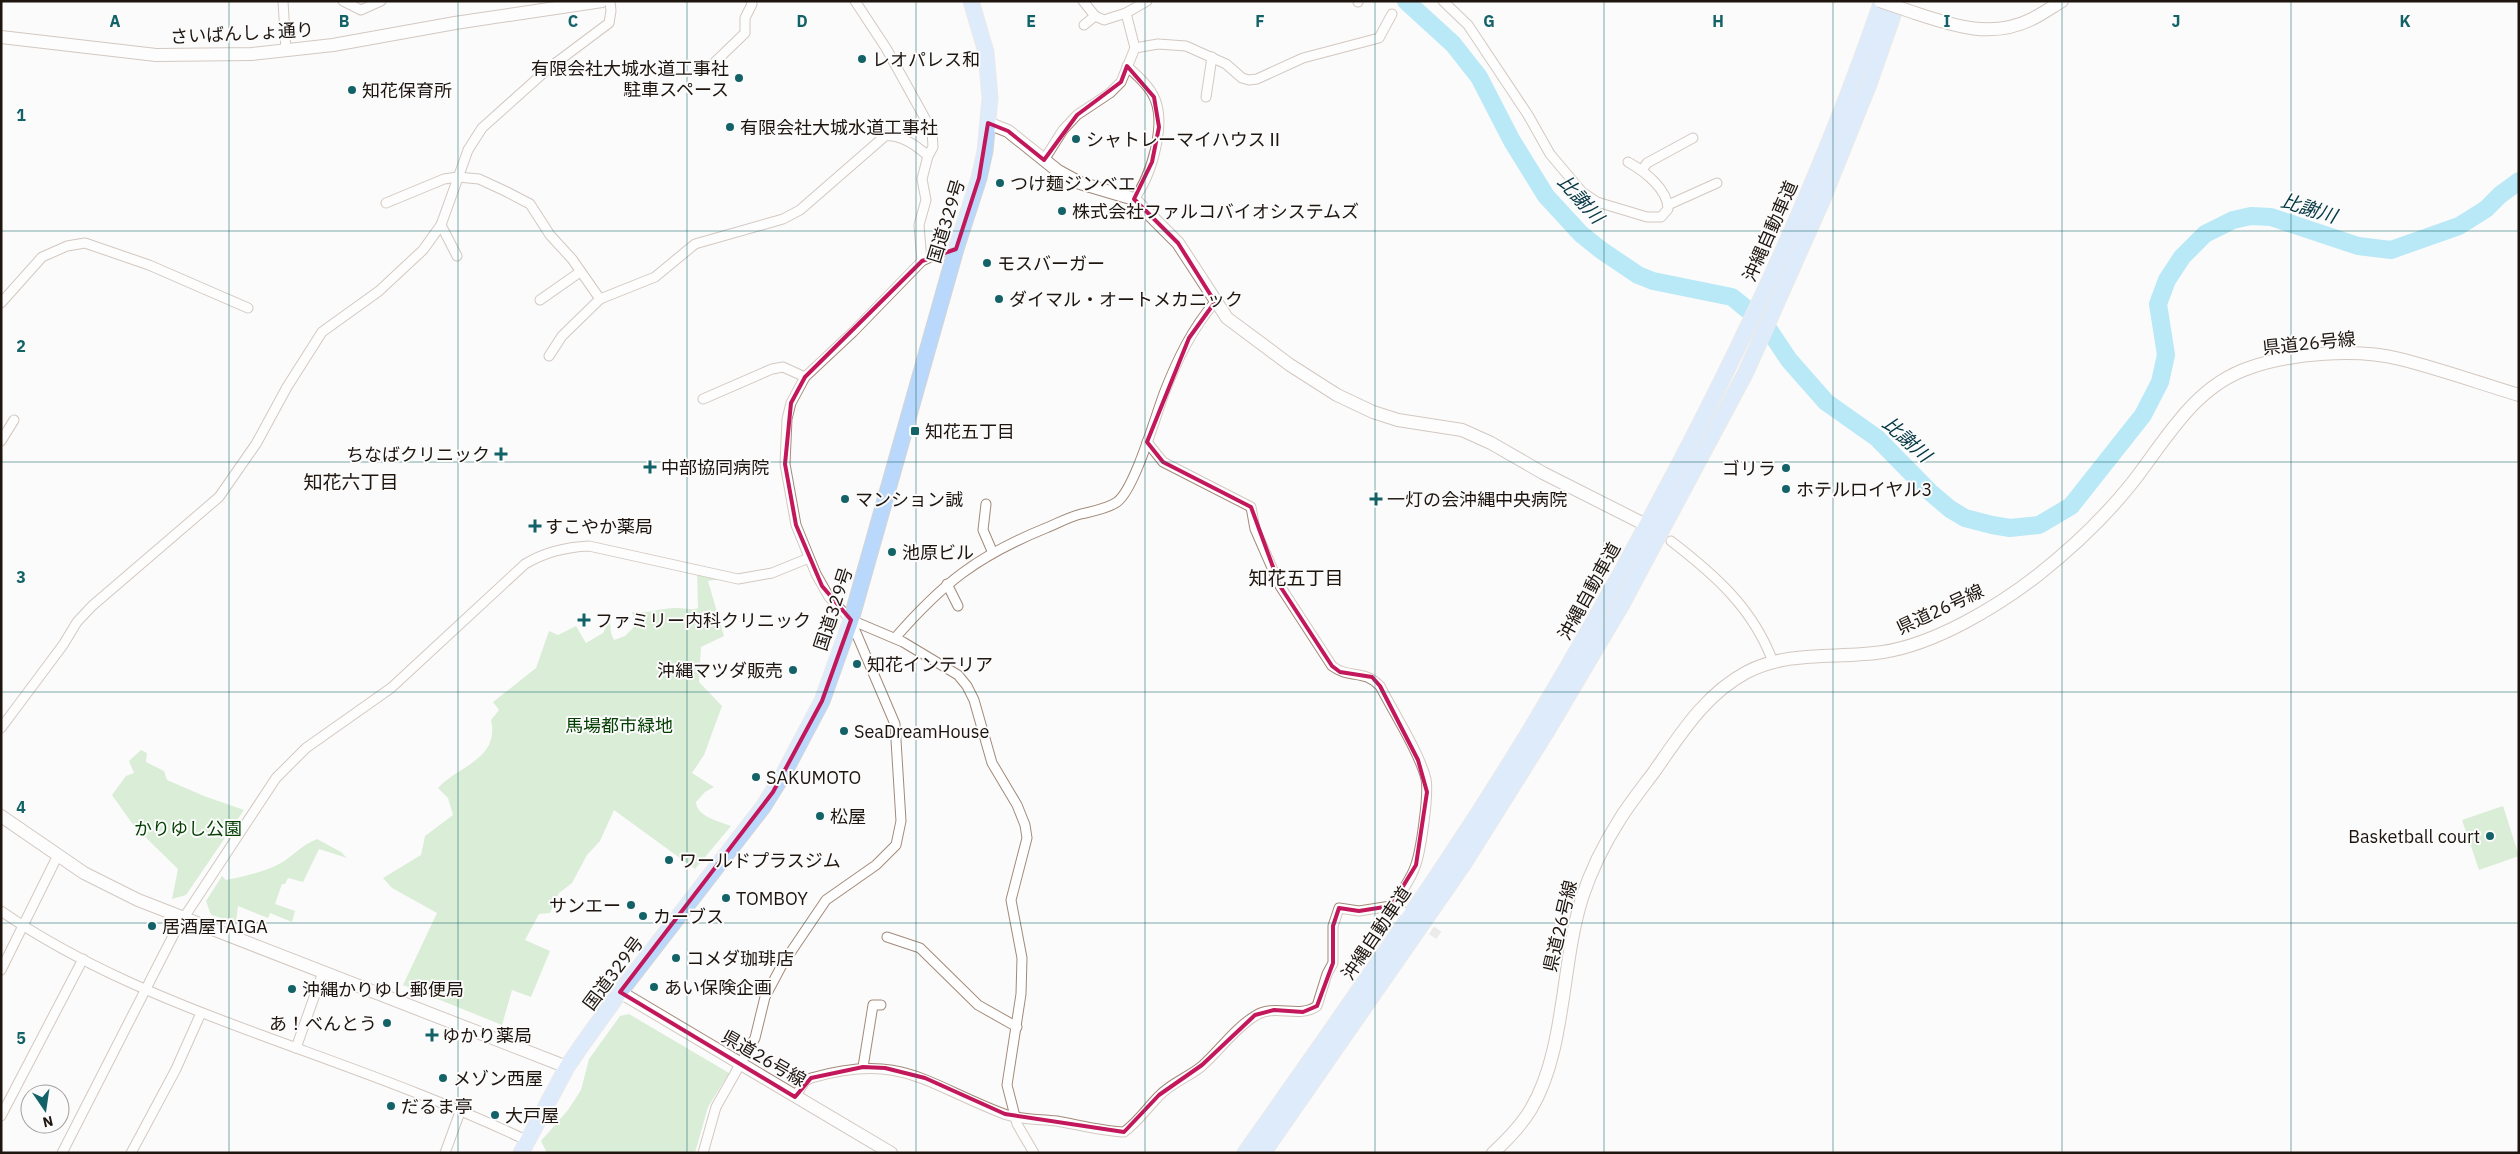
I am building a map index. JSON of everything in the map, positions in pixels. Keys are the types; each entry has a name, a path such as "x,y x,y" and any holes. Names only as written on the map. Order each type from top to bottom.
{"highway":[{"name":"国道329号","path":"523,1146 567,1067 620,992 723,861 773,792 822,701 851,620 956,249 979,178 988,123 988,71 981,30 971,1"},
{"name":"沖縄自動車道","path":"1245,1153 1451,856 1535,723 1608,598 1729,369 1856,78 1881,1"},
{"name":"沖縄自動車道","path":"1263,1153 1463,865 1547,731 1621,606 1746,372 1790,274 1869,84 1898,1"}],"main road":[{"name":"さいばんしょ通り","path":"1,37 156,55 223,55 286,51 333,45 455,23 602,1"},
{"path":"1881,1 1955,26 1995,30 2032,19 2062,1"},
{"path":"988,123 1008,130 1058,171 1080,182 1134,200 1178,243 1191,260 1215,302 1227,318 1290,365 1354,404 1398,420 1462,430 1491,443 1543,473 1642,522"},
{"name":"県道26号線","path":"1492,1153 1526,1117 1544,1082 1552,1055 1581,899 1599,856 1620,818 1687,725 1702,708 1731,682 1746,673 1772,662 1883,652 1901,648 1952,627 2004,598 2038,575 2087,531 2131,484 2179,420 2200,397 2227,377 2244,369 2300,357 2351,354 2375,355 2398,358 2519,395"},
{"path":"1,816 58,855 111,887 183,918 567,1067"},
{"name":"県道26号線","path":"620,992 891,1153"}],"street":[{"path":"284,1 286,51"},
{"path":"343,1 361,10 380,1"},
{"path":"1,728 63,645 77,622 92,606 219,497 256,444 282,395 322,332 406,267 423,250 441,224 468,150 482,128 549,68 608,23 611,11 610,1"},
{"path":"716,62 745,33 745,18 752,4 751,1"},
{"path":"854,1 886,48 932,131 933,147 928,156 922,180 926,200 919,224 922,260"},
{"path":"1083,1 1095,16 1104,20 1126,13 1147,1"},
{"path":"1443,1 1468,25 1528,115 1550,154 1582,192 1597,202 1647,217 1661,217 1668,210 1668,205 1655,184 1642,170 1628,162"},
{"path":"1044,160 1063,130 1077,116 1110,93 1121,82 1135,48 1126,13"},
{"path":"1135,48 1186,46 1226,64 1242,78 1257,79 1302,58 1378,38 1392,14"},
{"path":"1084,25 1095,16"},
{"path":"1206,97 1212,57"},
{"path":"1127,66 1139,77 1154,96 1159,127 1152,162 1141,190 1134,200"},
{"path":"549,356 562,336 600,299 655,277 696,244 718,236 783,219 800,210 885,136 896,136 920,149 928,156"},
{"path":"1642,170 1647,163 1693,138"},
{"path":"386,202 444,179 458,177 479,180 530,204 550,235 572,259 600,299"},
{"path":"1668,205 1717,183"},
{"path":"441,224 457,256"},
{"path":"1,303 42,258 67,246 85,243 149,265 248,308"},
{"path":"703,1153 716,1107 755,1038 765,997 782,965 826,900 876,865 896,845 900,821 895,724 851,620 829,597 809,558 796,525 786,464 787,419 791,403 805,377 853,332 922,260 944,251 956,249"},
{"path":"540,300 580,272"},
{"path":"895,638 947,584 992,552 1080,514 1106,508 1119,502 1147,442 1189,338 1215,302"},
{"path":"703,399 772,369 783,367 805,377"},
{"path":"1,441 14,420"},
{"path":"1147,442 1163,462 1250,507 1255,529 1280,586 1332,666 1340,672 1372,677 1380,686 1418,760 1426,778 1428,792 1416,865 1410,880 1391,906"},
{"path":"986,504 983,530 992,552"},
{"path":"1671,541 1722,582 1760,636 1772,662"},
{"path":"62,1153 183,918 276,778 289,763 317,739 391,688 514,574 536,557 561,549 589,546 738,579 772,573 809,558"},
{"path":"947,584 958,606"},
{"path":"851,620 895,638 931,657 958,675 967,686 992,763 1017,805 1025,825 1027,838 1011,900 1022,958 1017,1027 1008,1085 1017,1124 1034,1153"},
{"path":"1,970 58,855"},
{"path":"795,1097 805,1081 863,1067 906,1072 1016,1117 1124,1132 1133,1125 1160,1095 1177,1080 1202,1066 1255,1015 1274,1010 1303,1012 1317,1006 1327,974 1333,963 1333,926 1339,908 1359,911 1391,906 1402,911"},
{"path":"1,911 23,927 145,991 460,1112 523,1146"},
{"path":"887,937 920,948 978,1005 1017,1027"},
{"path":"1,1116 83,959"},
{"path":"296,1048 323,972"},
{"path":"863,1067 873,1005 882,1005"},
{"path":"131,1153 176,1069 201,1013"},
{"path":"445,1153 460,1112"}],"highlighted area":[{"path":"1127,66 1154,97 1159,127 1152,162 1134,199 1178,243 1215,302 1189,338 1147,442 1163,462 1251,507 1280,586 1332,666 1340,672 1372,677 1380,686 1418,760 1427,792 1416,865 1391,906 1359,911 1339,908 1333,926 1333,963 1317,1006 1303,1012 1274,1010 1255,1015 1202,1065 1159,1095 1124,1132 1005,1114 925,1078 885,1068 863,1067 811,1078 795,1097 620,992 773,792 822,701 851,620 822,586 796,525 785,464 791,403 805,377 922,261 956,249 979,178 988,123 1008,131 1044,160 1077,115 1121,82"}],"green space":[{"name":"馬場都市緑地","path":"697,571 727,578 708,581 724,636 701,647 699,682 722,706 704,755 692,773 714,787 705,792 696,802 697,807 709,818 731,826 695,869 614,810 600,841 587,855 572,883 559,893 550,913 539,914 525,940 550,951 531,997 512,990 502,1025 403,985 437,913 392,888 383,878 421,855 425,836 453,815 448,798 438,788 446,780 475,760 489,744 492,733 491,720 499,710 493,702 536,668 549,631 558,635 576,626 586,643 603,633 610,619 611,633 614,640 625,636 636,625 632,612 672,608 698,608"},
{"name":"かりゆし公園","path":"141,750 147,753 146,762 164,771 167,780 244,810 186,895 172,899 178,869 134,826 112,795 126,776 134,773 129,761"},
{"name":"Basketball court","path":"2503,806 2519,856 2479,870 2462,820"},
{"path":"317,839 341,852 347,858 319,849 303,882 288,878 285,884 282,884 275,904 295,911 292,922 270,913 268,918 238,906 236,922 211,915 206,901 222,876 226,880 266,870 281,863"},
{"path":"629,1014 729,1073 708,1107 695,1153 547,1153 541,1141 568,1110 581,1090 589,1059 620,1016"}],"waterway":[{"name":"比謝川","path":"1406,1 1453,44 1479,77 1512,141 1546,196 1581,234 1638,275 1653,281 1732,297 1765,324 1789,360 1826,402 1877,438 1930,492 1950,509 1965,518 2010,528 2039,525 2071,506 2143,415 2160,382 2166,355 2158,304 2167,280 2182,257 2205,234 2233,220 2251,216 2271,217 2358,246 2391,250 2459,226 2486,209 2500,195 2519,181"}],"tunnel":[{"path":"1420,923 1440,936"}],"place":[{"name":"レオパレス和","path":"862,59"},
{"name":"有限会社大城水道工事社 駐車スペース","path":"739,78"},
{"name":"知花保育所","path":"352,90"},
{"name":"有限会社大城水道工事社","path":"730,127"},
{"name":"シャトレーマイハウスⅡ","path":"1076,139"},
{"name":"つけ麺ジンベエ","path":"1000,183"},
{"name":"株式会社ファルコバイオシステムズ","path":"1062,211"},
{"name":"モスバーガー","path":"987,263"},
{"name":"ダイマル・オートメカニック","path":"999,299"},
{"name":"知花五丁目","path":"915,431"},
{"name":"ちなばクリニック","path":"501,454"},
{"name":"中部協同病院","path":"650,467"},
{"name":"ゴリラ","path":"1786,468"},
{"name":"ホテルロイヤル3","path":"1786,489"},
{"name":"マンション誠","path":"845,499"},
{"name":"一灯の会沖縄中央病院","path":"1376,499"},
{"name":"すこやか薬局","path":"535,526"},
{"name":"池原ビル","path":"892,552"},
{"name":"ファミリー内科クリニック","path":"584,620"},
{"name":"知花インテリア","path":"857,664"},
{"name":"沖縄マツダ販売","path":"793,670"},
{"name":"SeaDreamHouse","path":"844,731"},
{"name":"SAKUMOTO","path":"756,777"},
{"name":"松屋","path":"820,816"},
{"name":"Basketball court","path":"2490,836"},
{"name":"ワールドプラスジム","path":"669,860"},
{"name":"TOMBOY","path":"726,898"},
{"name":"サンエー","path":"631,905"},
{"name":"カーブス","path":"643,916"},
{"name":"居酒屋TAIGA","path":"152,926"},
{"name":"コメダ珈琲店","path":"676,958"},
{"name":"あい保険企画","path":"654,987"},
{"name":"沖縄かりゆし郵便局","path":"292,989"},
{"name":"あ！べんとう","path":"387,1023"},
{"name":"ゆかり薬局","path":"432,1035"},
{"name":"メゾン西屋","path":"443,1078"},
{"name":"だるま亭","path":"391,1106"},
{"name":"大戸屋","path":"495,1115"}],"district":[{"name":"知花六丁目","path":"351,482"},
{"name":"知花五丁目","path":"1296,578"}]}
